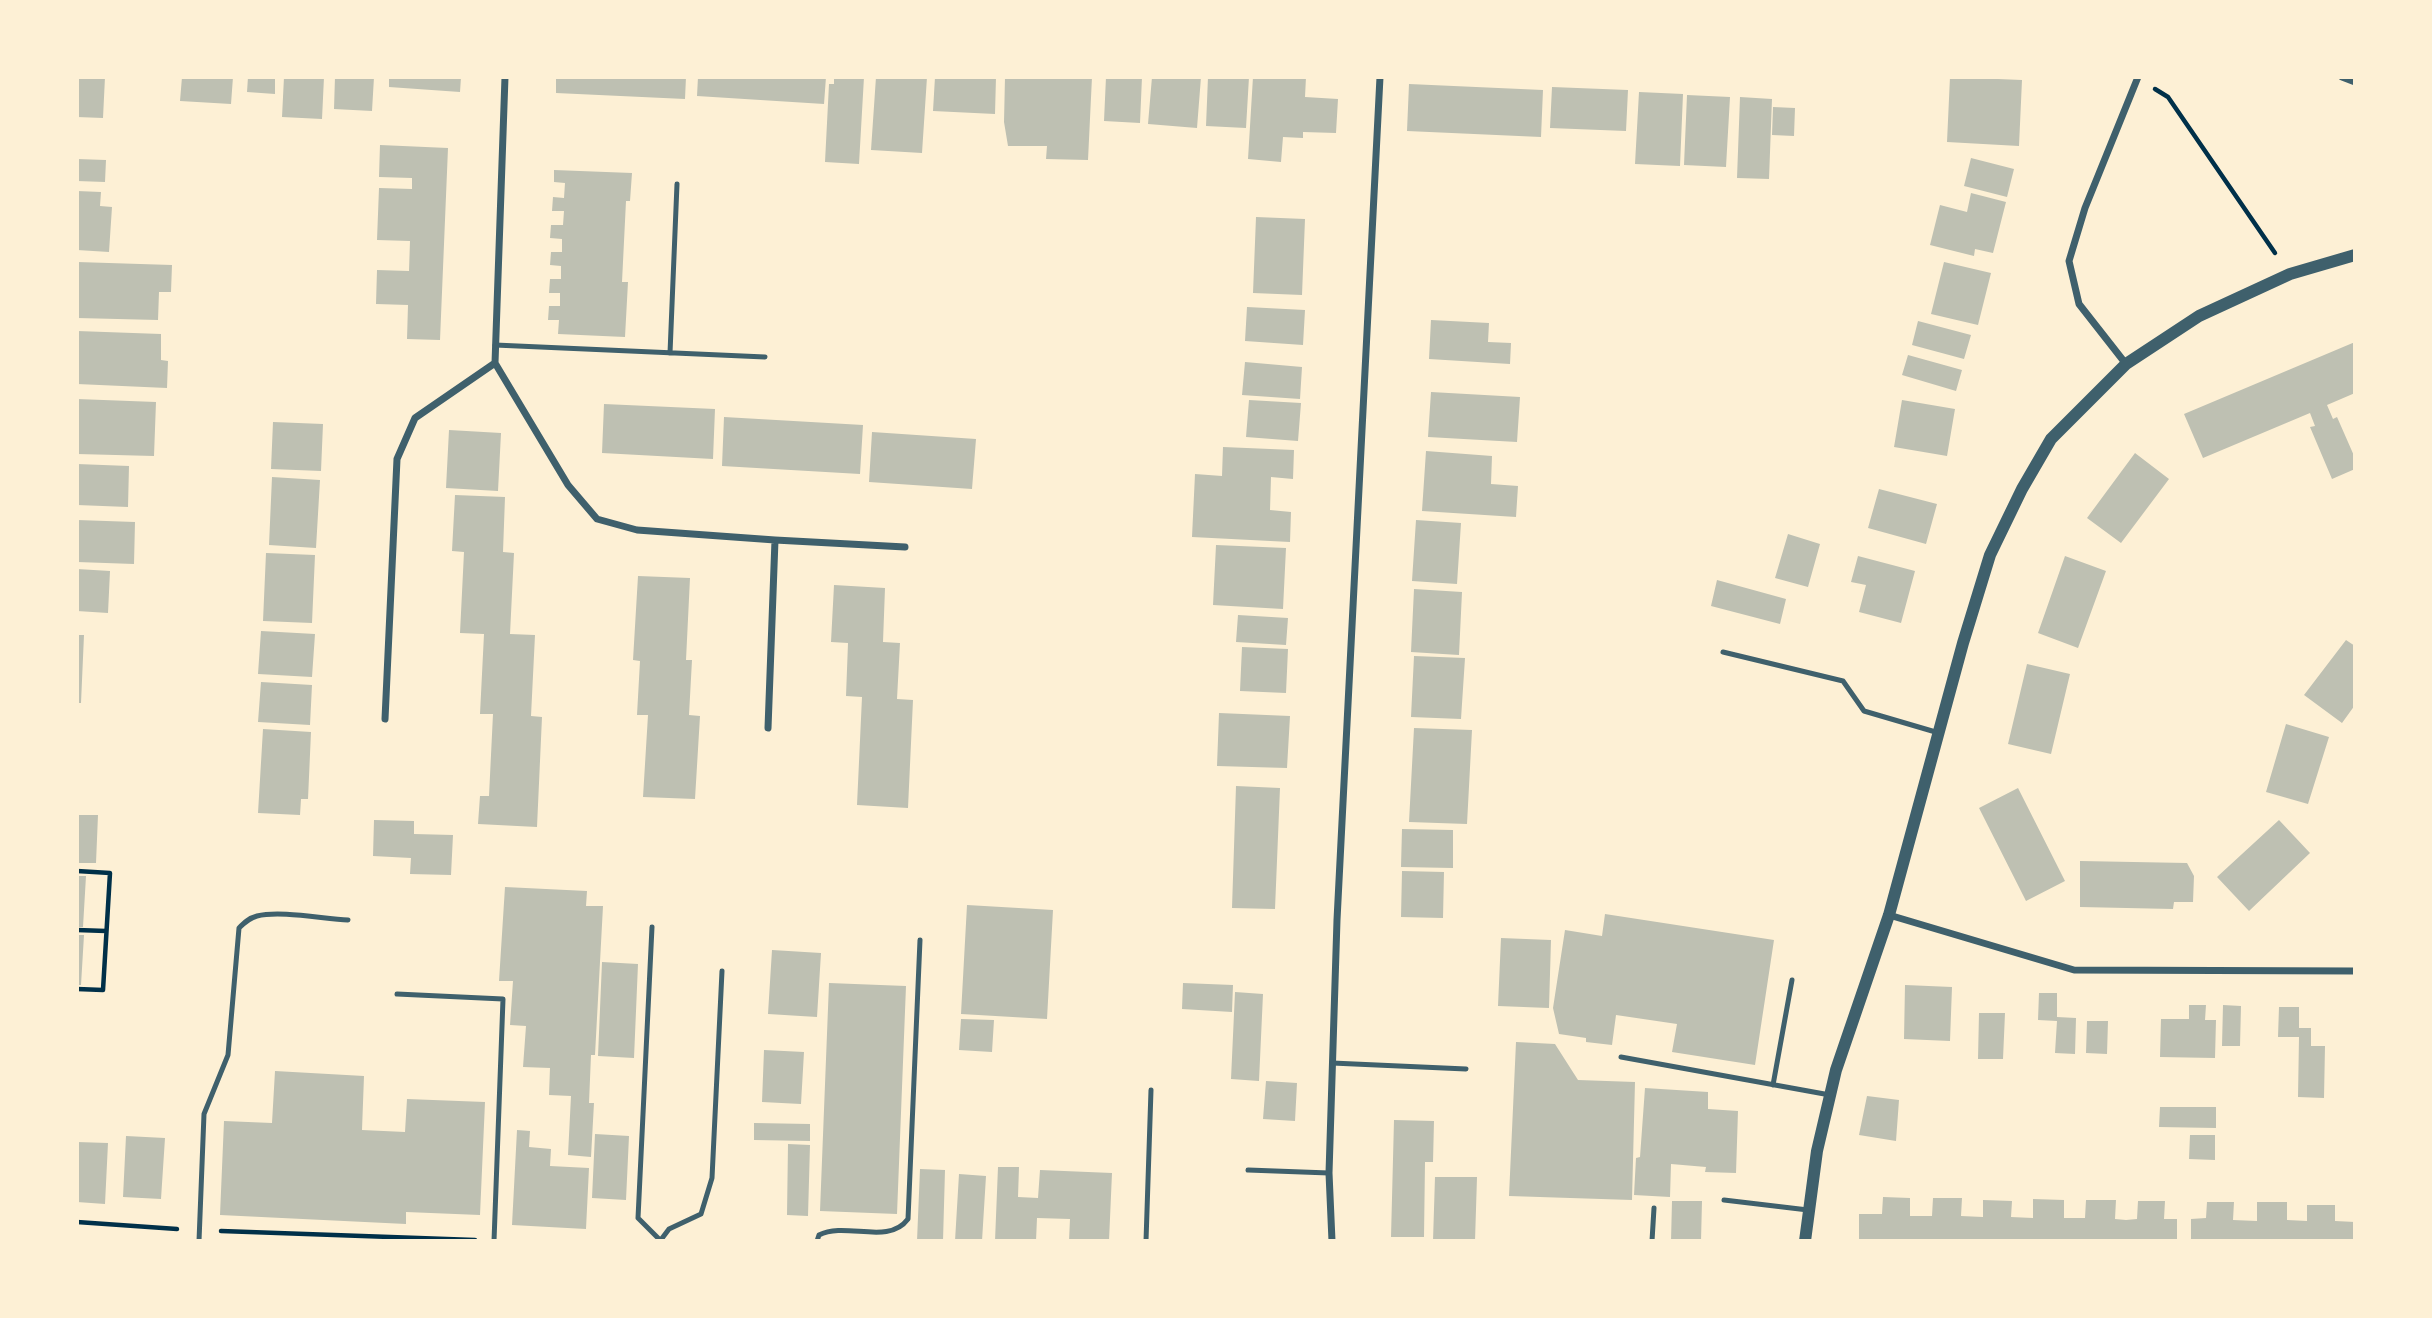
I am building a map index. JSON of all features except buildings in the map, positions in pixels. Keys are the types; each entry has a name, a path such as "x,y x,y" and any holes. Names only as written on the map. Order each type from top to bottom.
{"street":[{"path":"505,77 495,363 568,485 597,519 637,530 905,547"},
{"path":"1332,1241 1329,1173 1336,920 1380,77"},
{"path":"2126,364 2078,304 2069,261 2085,208 2135,77"},
{"path":"2342,77 2355,82"},
{"path":"1805,1241 1817,1151 1836,1070 1889,915 1990,555 2022,489 2051,439 2126,364 2199,316 2290,274 2355,255"},
{"path":"385,719 397,459 415,418 495,363"},
{"path":"768,728 775,540"},
{"path":"1889,915 2074,970 2355,971"}],"lane":[{"path":"670,353 677,184"},
{"path":"495,345 765,357"},
{"path":"1723,652 1843,681 1864,711 1939,733"},
{"path":"199,1241 204,1114 229,1055 239,928 246,920 257,916 348,920"},
{"path":"652,928 638,1218 660,1240 669,1229 701,1214 712,1178 722,971"},
{"path":"817,1241 819,1235 831,1229 889,1232 902,1227 908,1219 920,940"},
{"path":"1773,1085 1792,980"},
{"path":"397,994 503,999 494,1241"},
{"path":"1621,1057 1830,1096"},
{"path":"1332,1063 1466,1069"},
{"path":"1146,1241 1151,1090"},
{"path":"1248,1170 1329,1173"},
{"path":"1724,1200 1808,1210"},
{"path":"1652,1241 1654,1208"}],"path":[{"path":"2135,77 2168,97 2290,274"},
{"path":"77,871 110,873 103,990 77,989"},
{"path":"77,930 106,931"},
{"path":"77,1222 199,1230 488,1241"}]}
